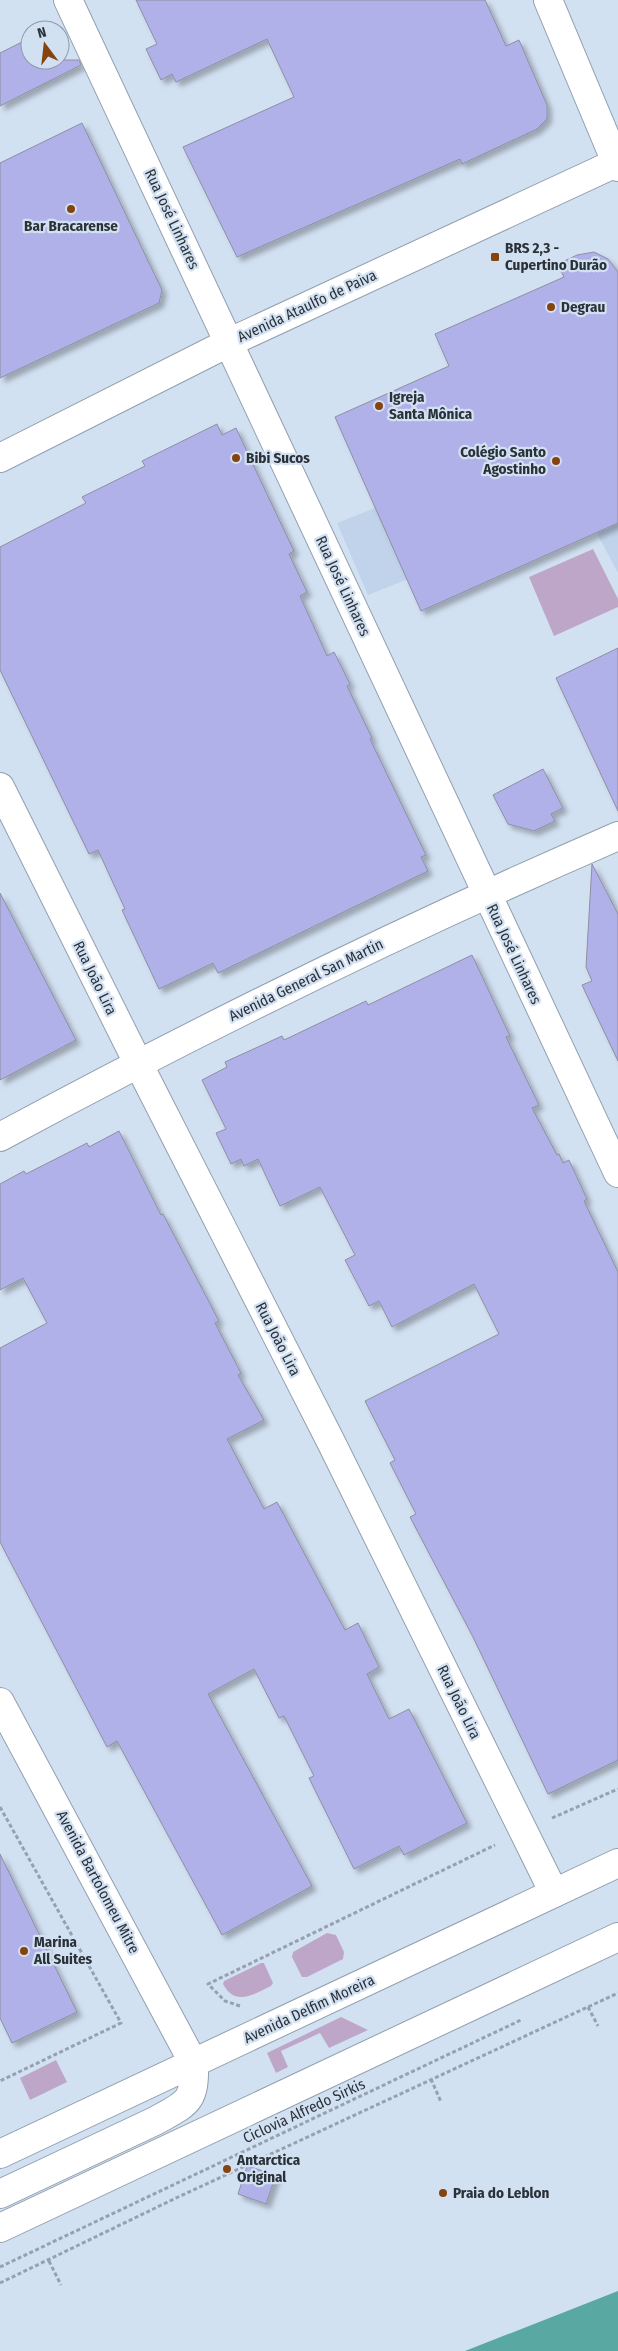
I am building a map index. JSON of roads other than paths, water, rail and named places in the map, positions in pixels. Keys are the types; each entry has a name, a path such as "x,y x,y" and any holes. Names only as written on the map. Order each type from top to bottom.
{"main road":[{"name":"Rua José Linhares","path":"68,0 230,342 485,893 618,1173"},
{"path":"548,0 617,164"},
{"name":"Avenida Ataulfo de Paiva","path":"0,458 230,342 617,164"},
{"name":"Rua João Lira","path":"0,787 331,1442 554,1893"},
{"name":"Avenida General San Martin","path":"0,1136 138,1063 485,893 618,836"},
{"name":"Avenida Bartolomeu Mitre","path":"0,1702 194,2064"},
{"name":"Avenida Delfim Moreira","path":"0,2154 618,1863"},
{"path":"0,2228 618,1937"},
{"path":"0,2194 155,2121 176,2109 187,2101 194,2088 194,2064"}],"place":[{"name":"Bar Bracarense","path":"71,209"},
{"name":"BRS 2,3 - Cupertino Durão","path":"495,257"},
{"name":"Degrau","path":"551,307"},
{"name":"Igreja Santa Mônica","path":"379,406"},
{"name":"Bibi Sucos","path":"236,458"},
{"name":"Colégio Santo Agostinho","path":"556,461"},
{"name":"Marina All Suites","path":"24,1951"},
{"name":"Antarctica Original","path":"227,2169"},
{"name":"Praia do Leblon","path":"443,2193"}]}
